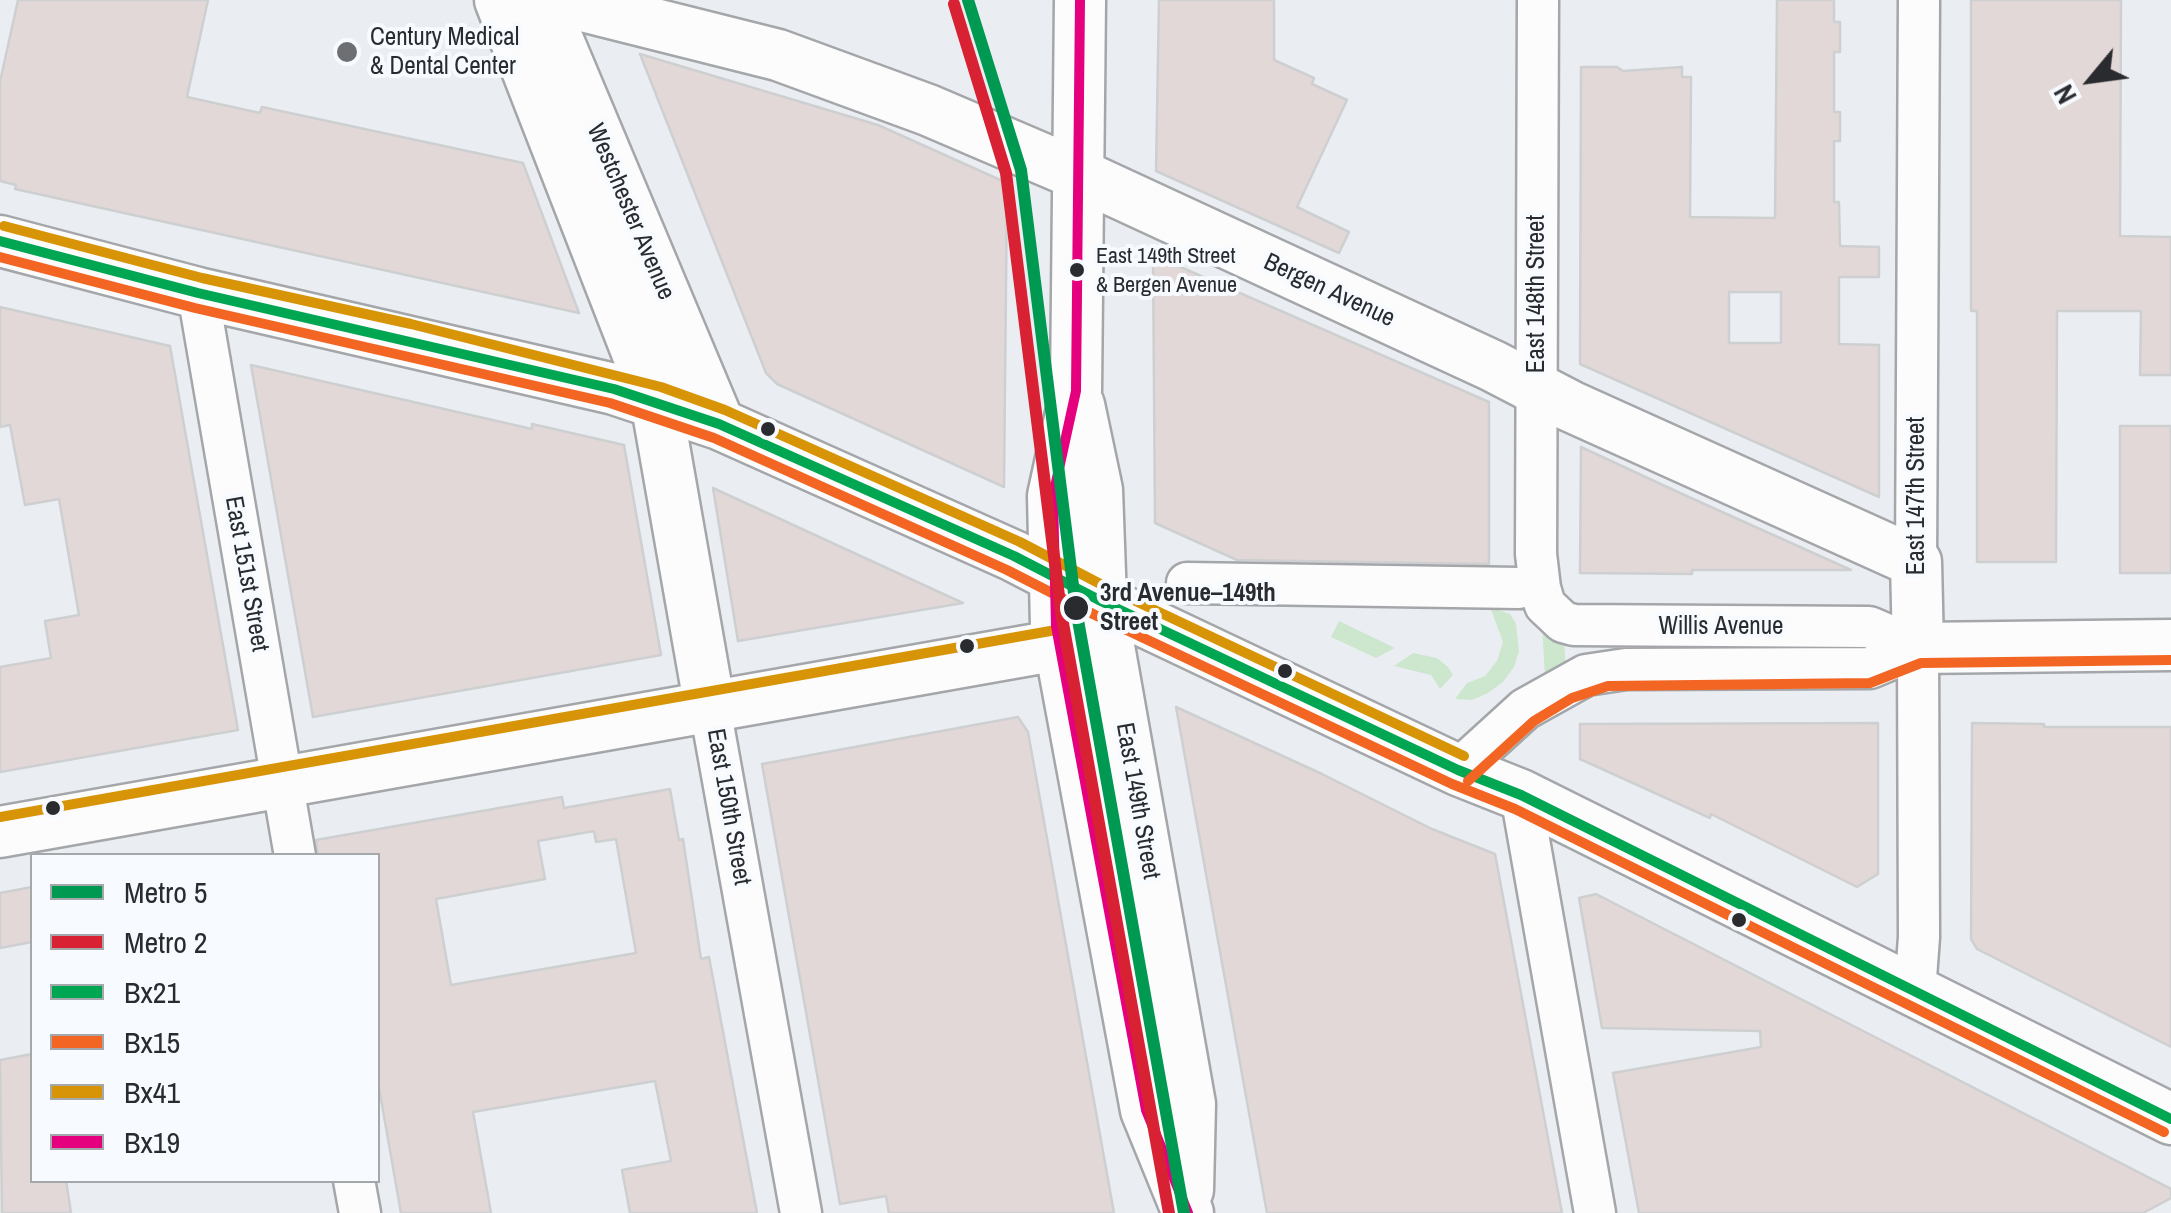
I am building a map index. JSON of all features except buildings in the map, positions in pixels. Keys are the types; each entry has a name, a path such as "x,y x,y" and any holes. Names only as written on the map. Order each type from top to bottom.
{"main road":[{"name":"Westchester Avenue","path":"500,0 656,401"},
{"name":"Westchester Avenue","path":"542,0 718,424"},
{"name":"Bergen Avenue","path":"559,0 778,55 928,110 1080,175 1537,390 1916,562"},
{"name":"East 149th Street","path":"1080,0 1076,390 1053,496 1053,576 1059,645 1146,1110 1188,1213"},
{"path":"0,241 198,293 408,339 656,401 718,424 1053,576 1458,770 1521,795 2171,1119"},
{"name":"East 149th Street","path":"1076,390 1097,490 1101,601 1190,1104 1188,1213"},
{"name":"East 150th Street","path":"656,401 710,708"},
{"name":"East 147th Street","path":"1916,562 1918,648"},
{"path":"0,832 1059,645"},
{"name":"Willis Avenue","path":"1918,648 2171,645"}],"street":[{"name":"East 148th Street","path":"1530,588 1536,554 1538,0"},
{"name":"East 147th Street","path":"1916,562 1918,0"},
{"name":"East 151st Street","path":"198,293 294,853"},
{"path":"1188,583 1530,588"},
{"name":"Willis Avenue","path":"1530,588 1553,615 1574,625 1869,627 1918,648"},
{"name":"East 147th Street","path":"1915,991 1919,937 1918,648"},
{"name":"Willis Avenue","path":"1458,770 1525,708 1586,675 1626,669 1870,668 1918,648"},
{"name":"East 150th Street","path":"710,708 801,1213"},
{"path":"1521,795 1596,1213"},
{"path":"355,1183 360,1213"}],"green space":[{"path":"1490,607 1510,614 1516,624 1519,651 1514,667 1488,693 1472,700 1455,699 1467,683 1485,676 1497,661 1503,642"},
{"path":"1339,621 1395,648 1376,658 1331,637"},
{"path":"1542,623 1564,639 1566,670 1545,679"},
{"path":"1413,653 1437,658 1453,675 1440,689 1431,675 1394,666"}],"metro line":[{"name":"5","path":"968,0 1021,170 1076,609 1184,1213"},
{"name":"2","path":"954,4 1006,173 1061,612 1169,1213"}],"transit line":[{"name":"Bx19","path":"1080,0 1076,391 1053,496 1056,626 1146,1110 1188,1213"},
{"name":"Bx41","path":"4,226 202,278 411,324 661,387 725,410 1020,542 1108,588 1464,756"},
{"name":"Bx21","path":"0,241 198,293 614,389 719,424 1014,556 1458,770 1521,795 2171,1119"},
{"name":"Bx15","path":"0,257 195,308 610,403 714,438 1007,570 1452,784 1515,809 2164,1132"},
{"name":"Bx41","path":"0,817 1056,630"},
{"name":"Bx15","path":"1468,781 1534,721 1572,698 1608,686 1870,683 1921,663 2171,660"}],"place":[{"name":"Century Medical & Dental Center","path":"347,52"},
{"name":"East 149th Street & Bergen Avenue","path":"1077,270"},
{"name":"3rd Avenue–149th Street","path":"1076,608"}]}
